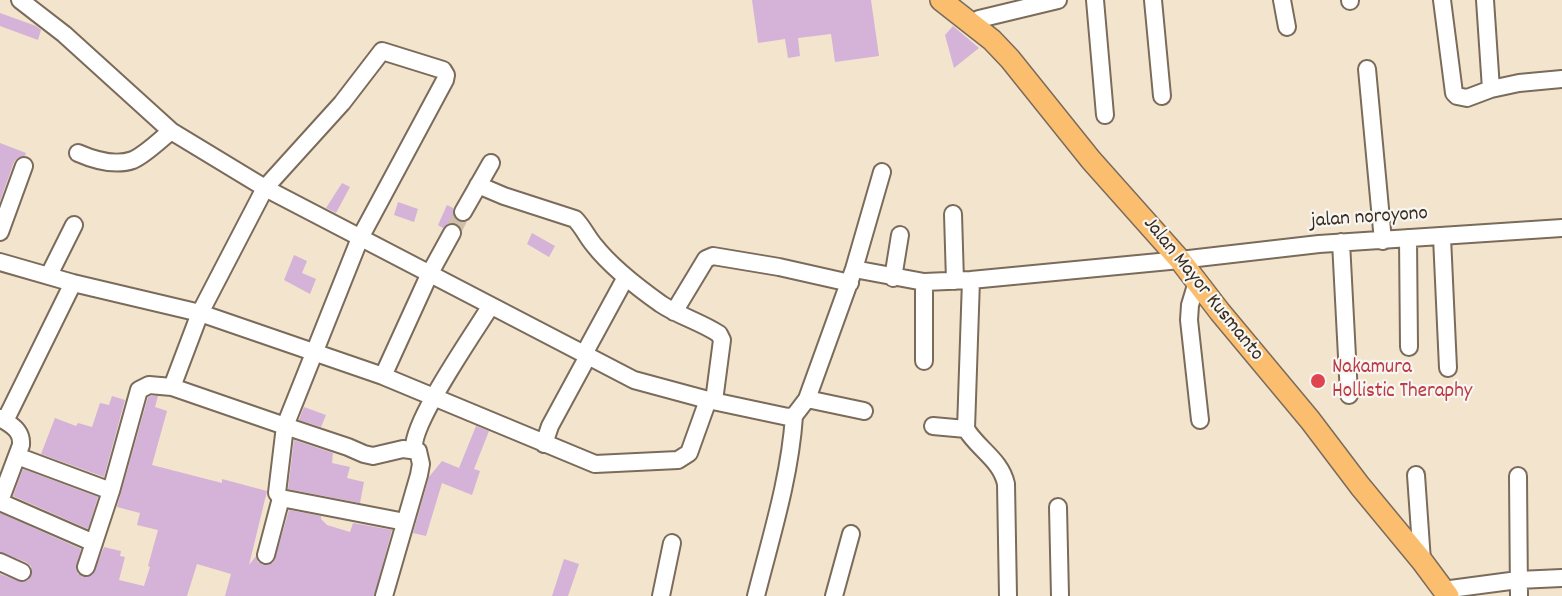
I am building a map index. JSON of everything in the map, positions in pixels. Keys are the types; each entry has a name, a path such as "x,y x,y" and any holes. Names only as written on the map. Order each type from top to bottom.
{"main road":[{"name":"Jalan Mayor Kusmanto","path":"941,0 982,14 992,40 1010,58 1091,160 1180,260 1446,593"}],"street":[{"path":"20,0 64,34 168,129 265,188 430,273 490,307 638,381 711,400 788,417 794,416"},
{"path":"982,14 1058,0"},
{"path":"1095,0 1105,115"},
{"path":"1153,0 1162,96"},
{"path":"1282,0 1287,27"},
{"path":"1442,0 1454,93 1457,96 1467,98 1491,89 1519,83 1562,79"},
{"path":"1485,0 1491,89"},
{"path":"172,387 200,313 265,188 342,103 382,51 443,70 446,75 445,80 360,238 314,352 285,426 277,493 281,498 405,522"},
{"path":"1367,69 1383,241"},
{"path":"78,153 103,161 125,162 134,159 168,129"},
{"path":"463,212 491,163"},
{"path":"0,232 24,166"},
{"path":"756,596 793,439 794,416 807,399 852,276 882,172"},
{"path":"0,262 73,283 200,313 383,376 595,464 678,460 689,453 711,400 722,340 719,334 674,312 626,277 593,244 575,219 478,185"},
{"path":"953,214 963,280 966,429 1004,474 1008,596"},
{"path":"49,275 74,225"},
{"name":"jalan noroyono","path":"674,312 706,259 713,256 852,276 924,282 1180,260 1341,242 1562,228"},
{"path":"383,376 430,273 452,233"},
{"path":"893,278 900,235"},
{"path":"1442,237 1448,368"},
{"path":"1407,238 1409,347"},
{"path":"1341,242 1349,395"},
{"path":"544,444 550,426 626,277"},
{"path":"924,282 924,361"},
{"path":"1197,282 1190,305 1189,320 1200,420"},
{"path":"73,283 2,420 13,426 21,437 21,445 0,501 94,543"},
{"path":"384,596 419,475 421,464 418,451 414,449 414,441 434,396 490,307"},
{"path":"86,567 111,491 139,390 149,385 172,387 364,454 373,456 403,449 418,451"},
{"path":"807,399 864,411"},
{"path":"933,426 966,429"},
{"path":"16,456 111,491"},
{"path":"1416,476 1422,561"},
{"path":"1518,476 1519,588"},
{"path":"266,555 281,498"},
{"path":"1058,507 1060,596"},
{"path":"834,596 851,534"},
{"path":"661,596 672,543"},
{"path":"0,562 22,572"},
{"path":"1446,593 1519,588 1562,578"}],"building":[{"path":"752,0 871,0 879,56 835,62 831,34 798,38 800,56 788,58 785,39 758,43"},
{"path":"0,13 36,26 41,30 38,40 0,26"},
{"path":"953,26 979,48 954,68 945,35"},
{"path":"0,143 26,153 14,162 0,201"},
{"path":"342,183 350,187 336,213 326,208"},
{"path":"398,202 418,209 414,222 394,215"},
{"path":"447,205 453,208 454,217 461,222 459,226 452,223 443,228 438,225"},
{"path":"532,233 555,246 549,257 527,244"},
{"path":"294,255 307,261 302,273 316,279 310,294 284,280"},
{"path":"112,396 125,400 104,477 41,454 55,418 76,426 78,423 92,427 100,403 109,405"},
{"path":"158,396 155,407 167,411 152,465 222,483 222,479 267,491 249,565 256,556 258,562 263,565 274,562 289,510 321,516 327,525 350,532 353,523 392,530 374,596 225,596 231,574 197,564 187,596 0,596 0,574 22,582 29,580 32,572 31,566 26,562 0,552 0,513 81,549 76,569 83,577 93,574 104,547 121,551 120,556 125,557 119,580 144,586 158,530 137,525 140,513 117,507 148,397"},
{"path":"304,407 326,415 321,427 299,420"},
{"path":"476,426 489,431 474,469 480,471 472,495 442,483 426,536 413,533 429,477 442,461 459,468"},
{"path":"294,440 333,453 332,463 350,467 347,478 364,482 360,503 288,489"},
{"path":"23,469 98,497 88,529 13,496"},
{"path":"564,559 579,564 568,596 552,596"}],"tunnel":[{"path":"452,233 463,212"}],"place":[{"name":"Nakamura Hollistic Theraphy","path":"1318,381"}]}
